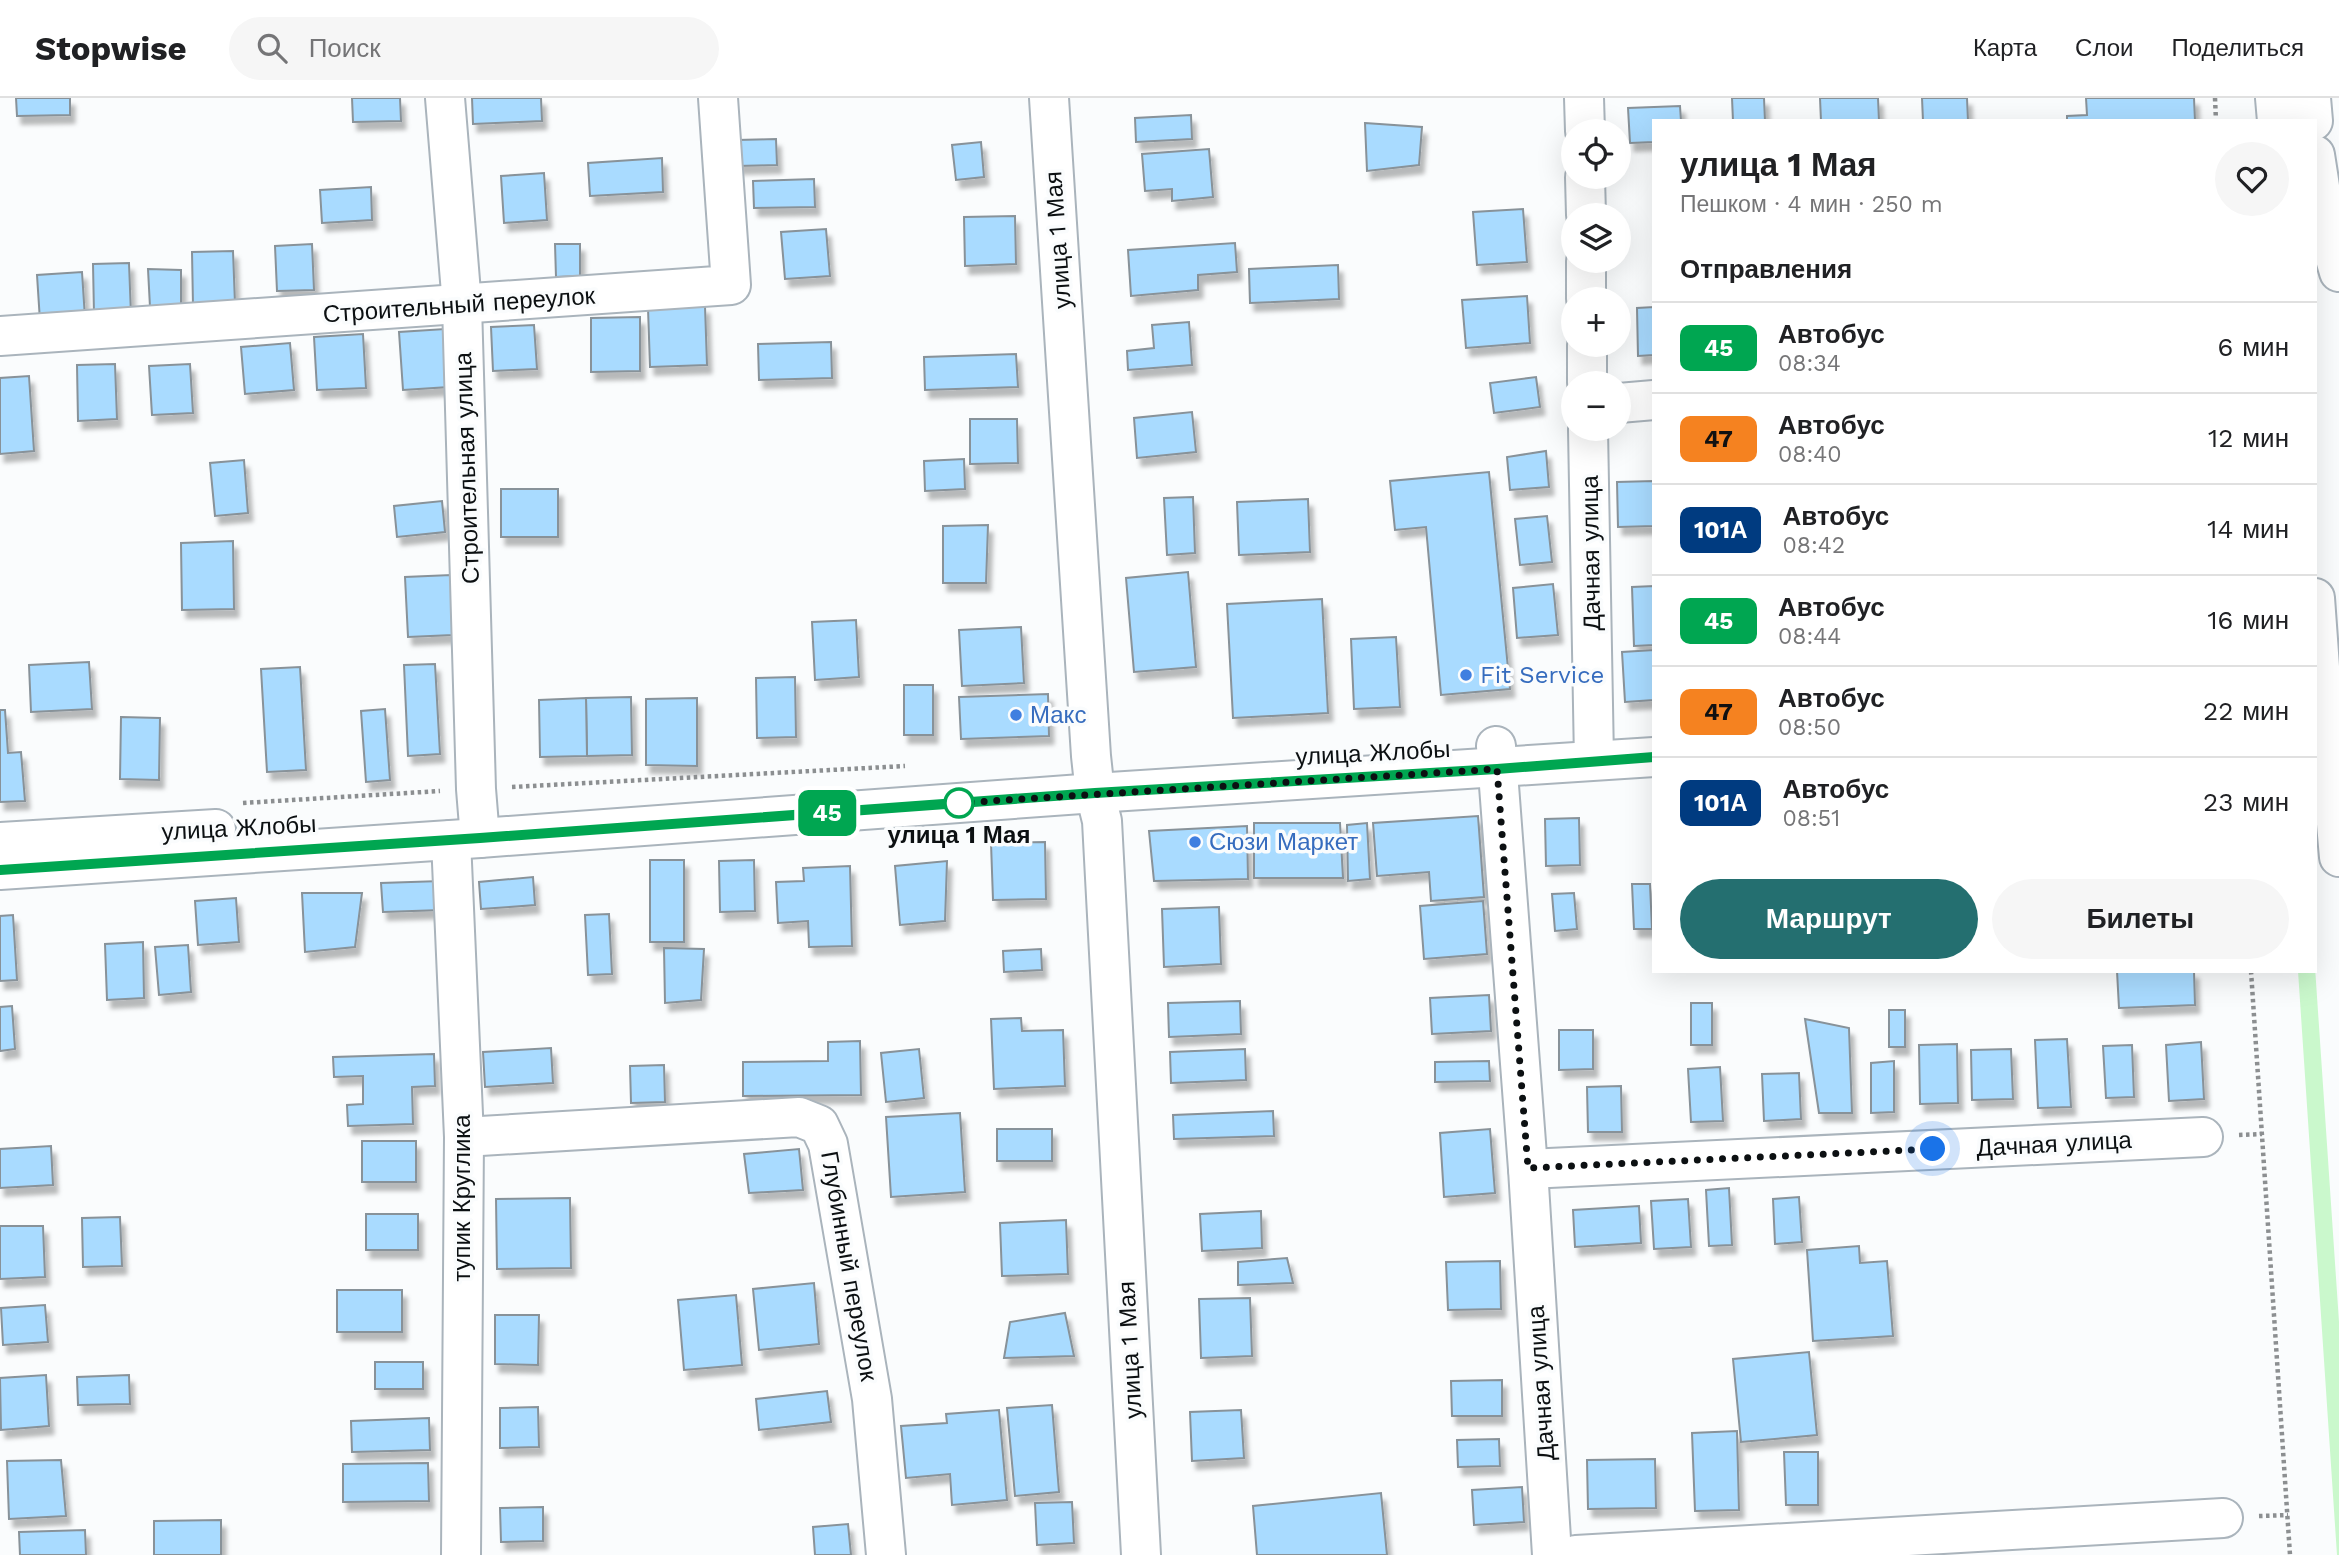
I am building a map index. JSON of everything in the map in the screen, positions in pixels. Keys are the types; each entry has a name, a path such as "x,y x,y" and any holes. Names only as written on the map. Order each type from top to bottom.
{"street":[{"name":"Строительная улица","path":"445,98 462,305 471,820"},
{"name":"Строительный переулок","path":"0,336 731,285 718,98"},
{"name":"улица 1 Мая","path":"1049,98 1093,781 1102,821 1142,1555"},
{"path":"1584,98 1585,119"},
{"path":"2275,98 2277,119"},
{"path":"2311,98 2313,119"},
{"path":"2317,168 2327,231 2339,272"},
{"path":"1631,402 1652,400"},
{"name":"Дачная улица","path":"1588,441 1594,750"},
{"path":"2317,603 2329,634 2322,768 2334,801 2339,857"},
{"name":"улица Жлобы","path":"0,842 471,820 1496,757 1594,750 1652,736"},
{"name":"улица Жлобы","path":"1594,750 1652,757"},
{"name":"Дачная улица","path":"1496,757 1528,1168 1552,1555"},
{"name":"улица Жлобы","path":"0,870 471,820"},
{"name":"тупик Круглика","path":"461,1555 464,1137 471,820"},
{"name":"Глубинный переулок","path":"464,1137 799,1117 819,1125 828,1144 872,1399 886,1555"},
{"name":"Дачная улица","path":"1528,1168 2203,1137"},
{"path":"1576,1555 2223,1518"}],"path":[{"path":"2215,98 2216,119"},
{"path":"231,804 471,820 909,766"},
{"path":"2251,973 2290,1555"}],"green space":[{"path":"2298,973 2315,973 2339,1322 2337,1555"}],"building":[{"path":"16,98 70,98 70,115 17,116"},
{"path":"352,98 400,98 401,121 353,122"},
{"path":"472,98 541,98 542,121 473,124"},
{"path":"1732,98 1764,98 1765,119 1733,119"},
{"path":"1820,98 1878,98 1879,119 1821,119"},
{"path":"1922,98 1967,98 1968,119 1923,119"},
{"path":"2086,98 2194,98 2195,119 2067,119 2067,116 2087,115"},
{"path":"1680,106 1681,119 1652,119 1652,142 1631,143 1631,119 1629,119 1628,108"},
{"path":"1191,115 1192,139 1136,142 1135,118"},
{"path":"1365,123 1422,127 1419,165 1367,171"},
{"path":"776,139 777,165 737,166 737,140"},
{"path":"981,142 984,177 956,180 952,145"},
{"path":"1209,149 1213,197 1172,201 1172,189 1145,191 1142,154"},
{"path":"662,158 663,192 590,196 588,163"},
{"path":"544,173 547,220 504,223 501,176"},
{"path":"814,179 815,207 754,208 753,181"},
{"path":"371,187 372,220 322,223 320,190"},
{"path":"1523,209 1527,262 1477,265 1473,212"},
{"path":"1015,216 1016,264 965,266 964,217"},
{"path":"826,229 830,276 785,279 781,232"},
{"path":"1235,243 1237,272 1198,275 1198,290 1131,296 1128,250"},
{"path":"312,244 314,290 277,291 275,246"},
{"path":"555,244 580,244 580,276 556,277"},
{"path":"233,251 235,304 193,306 192,252"},
{"path":"129,263 131,315 94,315 93,264"},
{"path":"1338,265 1339,299 1250,303 1249,269"},
{"path":"148,269 181,270 181,307 150,307"},
{"path":"82,272 85,318 40,321 37,275"},
{"path":"1527,296 1530,343 1466,348 1462,300"},
{"path":"705,306 707,365 650,367 648,308"},
{"path":"1652,307 1652,355 1638,356 1637,308"},
{"path":"640,317 640,371 591,372 591,318"},
{"path":"1189,322 1192,365 1128,370 1127,351 1154,348 1152,325"},
{"path":"534,325 537,369 493,371 491,327"},
{"path":"445,329 449,387 403,390 399,332"},
{"path":"363,334 366,388 317,390 314,337"},
{"path":"831,342 832,378 759,380 758,344"},
{"path":"290,343 294,390 245,394 241,347"},
{"path":"1016,354 1018,387 925,390 924,357"},
{"path":"115,364 117,419 78,421 77,365"},
{"path":"190,364 193,413 152,415 149,366"},
{"path":"29,376 34,451 0,454 0,378"},
{"path":"1536,377 1540,407 1494,413 1490,383"},
{"path":"1192,412 1196,452 1137,458 1134,418"},
{"path":"970,419 1017,419 1018,463 970,464"},
{"path":"1546,451 1549,487 1510,490 1507,457"},
{"path":"964,459 965,489 925,491 924,461"},
{"path":"244,460 248,513 215,516 210,463"},
{"path":"1489,472 1510,689 1441,695 1426,527 1395,530 1390,481"},
{"path":"1652,481 1652,526 1618,527 1617,482"},
{"path":"501,489 558,489 558,537 501,537"},
{"path":"1193,497 1195,553 1167,555 1164,498"},
{"path":"1308,499 1310,552 1239,555 1237,502"},
{"path":"442,501 445,532 397,537 394,506"},
{"path":"1547,516 1552,562 1520,565 1515,519"},
{"path":"988,525 986,583 943,583 943,526"},
{"path":"233,541 234,609 182,610 181,543"},
{"path":"1188,572 1196,667 1134,672 1126,578"},
{"path":"451,575 453,635 408,637 405,577"},
{"path":"1553,584 1558,635 1517,638 1513,588"},
{"path":"1652,586 1652,645 1634,646 1632,587"},
{"path":"1322,599 1328,713 1233,718 1227,604"},
{"path":"856,620 859,677 815,680 812,622"},
{"path":"1021,627 1024,683 962,686 959,630"},
{"path":"1396,637 1400,707 1354,709 1351,639"},
{"path":"1652,650 1652,700 1625,702 1622,652"},
{"path":"89,662 92,709 31,712 29,665"},
{"path":"435,664 440,754 408,756 404,665"},
{"path":"300,667 306,770 267,772 261,669"},
{"path":"795,677 796,737 757,738 756,678"},
{"path":"904,685 933,685 933,735 904,735"},
{"path":"1048,694 1049,736 961,739 959,697"},
{"path":"631,697 632,755 587,756 586,698"},
{"path":"586,698 587,756 540,757 539,700"},
{"path":"697,698 697,766 646,765 646,699"},
{"path":"385,709 390,780 366,782 361,711"},
{"path":"0,710 5,710 8,753 21,752 25,801 0,802"},
{"path":"121,717 160,718 159,780 120,779"},
{"path":"1478,816 1484,897 1431,901 1429,872 1377,876 1373,823"},
{"path":"1579,818 1580,865 1546,866 1545,819"},
{"path":"1254,823 1340,823 1343,878 1254,878"},
{"path":"1367,823 1370,879 1348,881 1347,825"},
{"path":"1247,826 1248,879 1154,881 1149,831"},
{"path":"1045,842 1046,899 993,900 991,843"},
{"path":"650,860 684,860 684,942 650,942"},
{"path":"754,860 755,911 720,912 719,861"},
{"path":"947,861 945,921 900,925 895,866"},
{"path":"850,866 852,946 809,947 808,921 778,923 776,882 804,881 803,868"},
{"path":"533,877 535,905 481,909 479,882"},
{"path":"441,881 442,910 383,912 381,883"},
{"path":"1632,884 1650,884 1652,929 1634,929"},
{"path":"302,893 362,893 355,947 305,952"},
{"path":"1574,893 1577,929 1555,931 1552,894"},
{"path":"236,898 239,942 198,945 195,901"},
{"path":"1483,901 1487,954 1424,959 1420,906"},
{"path":"1219,907 1221,964 1164,967 1162,909"},
{"path":"609,914 612,974 588,975 585,915"},
{"path":"13,915 17,980 0,981 0,916"},
{"path":"143,942 144,998 107,1000 105,944"},
{"path":"188,945 191,992 159,995 155,947"},
{"path":"664,948 704,949 701,1000 665,1003"},
{"path":"1041,949 1042,970 1004,972 1003,951"},
{"path":"2117,973 2194,973 2195,1005 2119,1008"},
{"path":"1489,995 1491,1031 1432,1034 1430,998"},
{"path":"1240,1001 1241,1034 1169,1037 1168,1003"},
{"path":"1691,1003 1712,1003 1712,1045 1691,1045"},
{"path":"12,1006 15,1049 0,1051 0,1007"},
{"path":"1889,1010 1905,1010 1905,1047 1889,1047"},
{"path":"1021,1018 1022,1031 1063,1030 1065,1086 994,1089 991,1019"},
{"path":"1805,1019 1849,1028 1852,1113 1819,1113"},
{"path":"1559,1030 1593,1030 1593,1069 1559,1070"},
{"path":"2067,1039 2071,1107 2038,1108 2035,1040"},
{"path":"860,1041 861,1095 743,1096 743,1062 828,1061 828,1042"},
{"path":"2201,1042 2204,1099 2169,1101 2166,1045"},
{"path":"1957,1044 1958,1103 1920,1104 1919,1045"},
{"path":"2132,1045 2134,1097 2106,1098 2103,1046"},
{"path":"551,1048 553,1083 485,1087 483,1052"},
{"path":"919,1049 924,1098 886,1102 881,1053"},
{"path":"1245,1049 1246,1080 1171,1083 1170,1052"},
{"path":"2011,1049 2013,1099 1972,1100 1971,1050"},
{"path":"434,1054 435,1086 412,1087 413,1124 348,1126 347,1105 363,1104 363,1076 334,1077 333,1057"},
{"path":"1489,1061 1490,1081 1435,1082 1435,1062"},
{"path":"1894,1061 1894,1112 1871,1113 1871,1063"},
{"path":"664,1065 665,1102 631,1103 630,1066"},
{"path":"1720,1067 1723,1121 1691,1122 1688,1069"},
{"path":"1799,1073 1801,1119 1764,1121 1762,1074"},
{"path":"1621,1086 1622,1132 1588,1132 1587,1087"},
{"path":"1273,1111 1274,1136 1174,1139 1173,1115"},
{"path":"960,1113 965,1192 891,1197 886,1117"},
{"path":"997,1129 1052,1129 1052,1161 997,1161"},
{"path":"1490,1129 1495,1193 1444,1197 1440,1133"},
{"path":"362,1141 416,1141 416,1182 362,1182"},
{"path":"51,1146 53,1185 0,1188 0,1149"},
{"path":"799,1149 803,1190 749,1193 744,1154"},
{"path":"1729,1188 1732,1245 1709,1246 1706,1190"},
{"path":"1799,1197 1802,1242 1775,1244 1773,1199"},
{"path":"570,1198 571,1268 497,1269 496,1199"},
{"path":"1688,1199 1691,1247 1654,1249 1651,1201"},
{"path":"1639,1206 1641,1243 1575,1247 1573,1210"},
{"path":"1261,1211 1262,1248 1202,1251 1200,1214"},
{"path":"366,1214 418,1214 418,1250 366,1250"},
{"path":"120,1217 122,1266 83,1267 82,1218"},
{"path":"1066,1220 1068,1274 1002,1276 1000,1223"},
{"path":"0,1226 43,1226 45,1277 0,1279"},
{"path":"1859,1246 1860,1263 1887,1261 1893,1336 1813,1341 1807,1250"},
{"path":"1287,1258 1293,1283 1238,1285 1238,1262"},
{"path":"1500,1261 1501,1309 1448,1310 1446,1262"},
{"path":"814,1283 819,1344 759,1350 753,1289"},
{"path":"337,1290 402,1290 402,1332 337,1332"},
{"path":"736,1295 742,1365 684,1370 678,1300"},
{"path":"1250,1298 1252,1356 1201,1358 1199,1299"},
{"path":"45,1305 48,1342 3,1345 1,1308"},
{"path":"1065,1313 1074,1356 1004,1358 1010,1322"},
{"path":"495,1315 539,1315 538,1365 495,1364"},
{"path":"1809,1352 1817,1435 1741,1442 1733,1359"},
{"path":"375,1362 423,1362 423,1389 375,1389"},
{"path":"46,1375 49,1426 1,1430 0,1378"},
{"path":"129,1375 130,1404 78,1405 77,1377"},
{"path":"1502,1380 1502,1416 1452,1416 1451,1381"},
{"path":"827,1391 831,1422 759,1430 756,1399"},
{"path":"1052,1405 1059,1492 1015,1496 1007,1408"},
{"path":"538,1407 539,1447 500,1448 500,1408"},
{"path":"999,1410 1007,1500 952,1505 950,1474 906,1478 901,1426 947,1423 946,1414"},
{"path":"1241,1410 1244,1458 1192,1461 1190,1412"},
{"path":"429,1418 430,1450 352,1452 351,1421"},
{"path":"1737,1431 1739,1510 1695,1511 1692,1433"},
{"path":"1499,1439 1500,1466 1458,1467 1457,1440"},
{"path":"1784,1452 1818,1452 1818,1505 1786,1505"},
{"path":"1655,1459 1656,1508 1588,1509 1587,1460"},
{"path":"61,1460 66,1516 9,1519 7,1461"},
{"path":"428,1463 429,1501 343,1502 343,1464"},
{"path":"1522,1487 1524,1522 1474,1525 1472,1490"},
{"path":"1381,1493 1387,1555 1257,1555 1253,1506"},
{"path":"1072,1502 1074,1543 1037,1545 1035,1503"},
{"path":"543,1507 543,1541 501,1542 500,1508"},
{"path":"221,1520 221,1555 154,1555 154,1521"},
{"path":"848,1524 851,1555 815,1555 813,1527"},
{"path":"85,1530 86,1555 20,1555 19,1532"}],"bus line":[{"name":"45","path":"0,870 1095,793 1652,757"}],"place":[{"name":"Fit Service","path":"1466,675"},
{"name":"Макс","path":"1016,715"},
{"name":"улица 1 Мая","path":"959,803"},
{"name":"Сюзи Маркет","path":"1195,842"}],"route":[{"path":"959,803 1497,769 1528,1168 1933,1149"}]}
